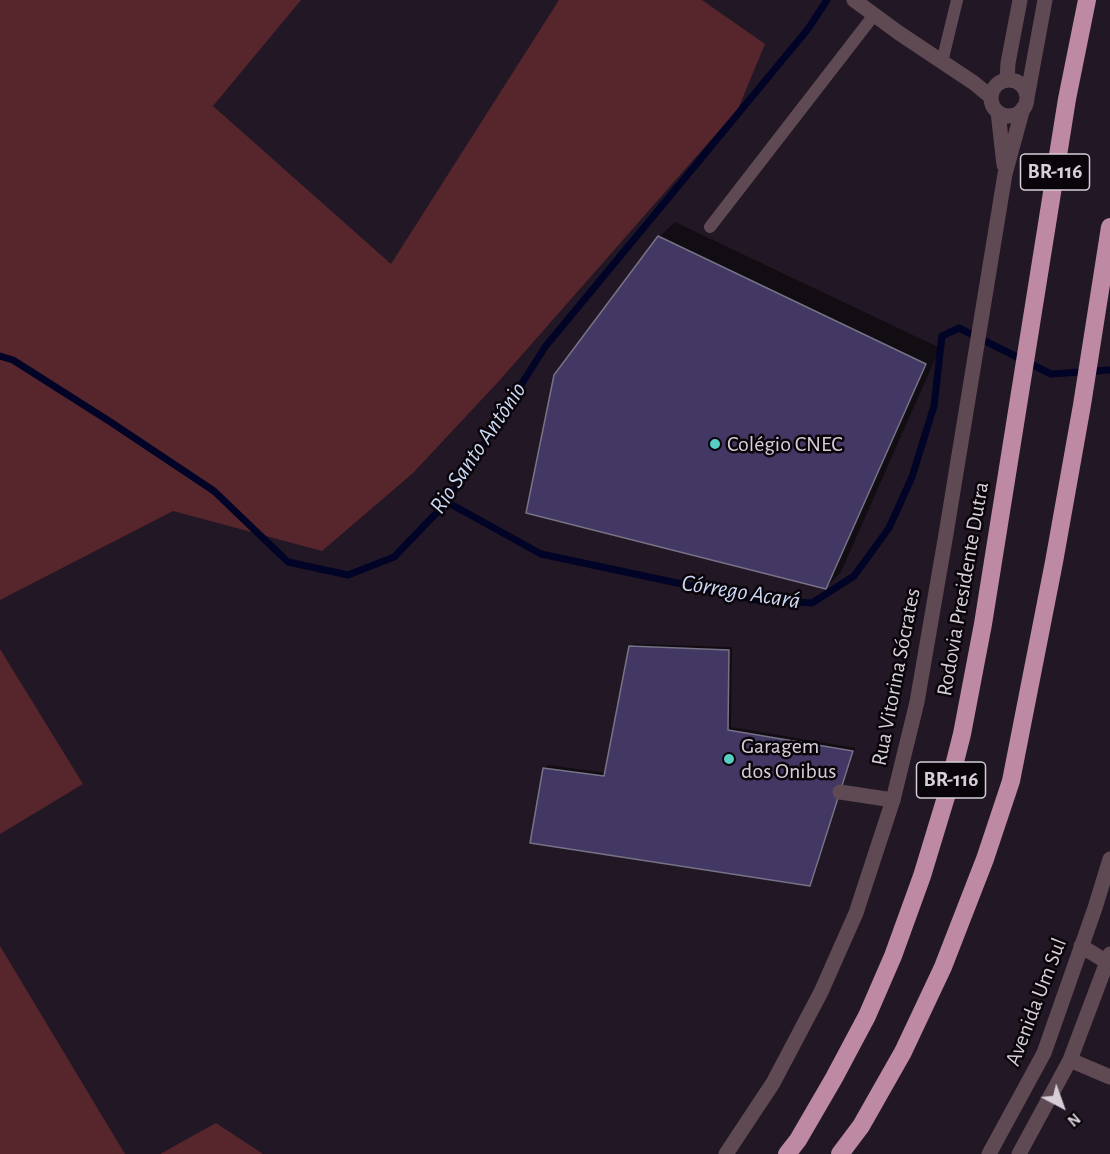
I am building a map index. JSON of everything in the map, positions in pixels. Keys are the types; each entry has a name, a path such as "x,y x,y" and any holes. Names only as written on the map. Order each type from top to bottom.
{"highway":[{"name":"Rodovia Presidente Dutra","path":"787,1154 798,1140 834,1078 867,1016 893,956 922,876 946,797 962,734 983,624 1067,99 1088,0"},
{"name":"BR-116","path":"840,1154 861,1126 903,1052 943,967 985,859 1011,781 1054,562 1110,227"}],"street":[{"path":"854,0 974,83 997,88 1013,81 1019,83 1026,92 1025,103 1014,115 1008,116 994,108 997,88 1008,63 1020,0"},
{"path":"1005,174 1025,103 1045,0"},
{"path":"998,112 1005,174"},
{"name":"Rua Vitorina Sócrates","path":"726,1154 773,1083 821,992 856,914 893,800 919,691 1005,174"},
{"path":"840,792 893,800"},
{"name":"Avenida Um Sul","path":"989,1154 1044,1053 1110,860"},
{"path":"1001,1134 1021,1150 1070,1060 1109,958 1082,946"},
{"path":"1070,1060 1110,1077"}],"lane":[{"path":"942,62 957,0"},
{"path":"710,227 874,15"}],"shaded area":[{"path":"0,0 301,0 213,106 391,264 559,0 702,0 765,44 738,109 499,381 413,473 322,551 173,511 0,600"},
{"path":"0,649 83,784 0,834"},
{"path":"0,946 125,1154 0,1154"},
{"path":"216,1123 263,1154 160,1154"}],"building":[{"name":"Colégio CNEC","path":"658,236 926,364 826,589 526,513 554,375"},
{"name":"Garagem dos Onibus","path":"629,646 729,650 728,730 853,751 810,886 530,843 543,768 604,776"}],"waterway":[{"name":"Rio Santo Antônio","path":"0,356 13,360 214,491 288,562 348,575 394,557 447,502 545,347 808,29 827,0"},
{"name":"Córrego Acará","path":"447,502 541,554 757,600 812,603 854,576 889,528 912,477 934,406 942,336 959,328 1051,374 1110,370"}],"place":[{"name":"Colégio CNEC","path":"715,444"},
{"name":"Garagem dos Onibus","path":"729,759"}]}
